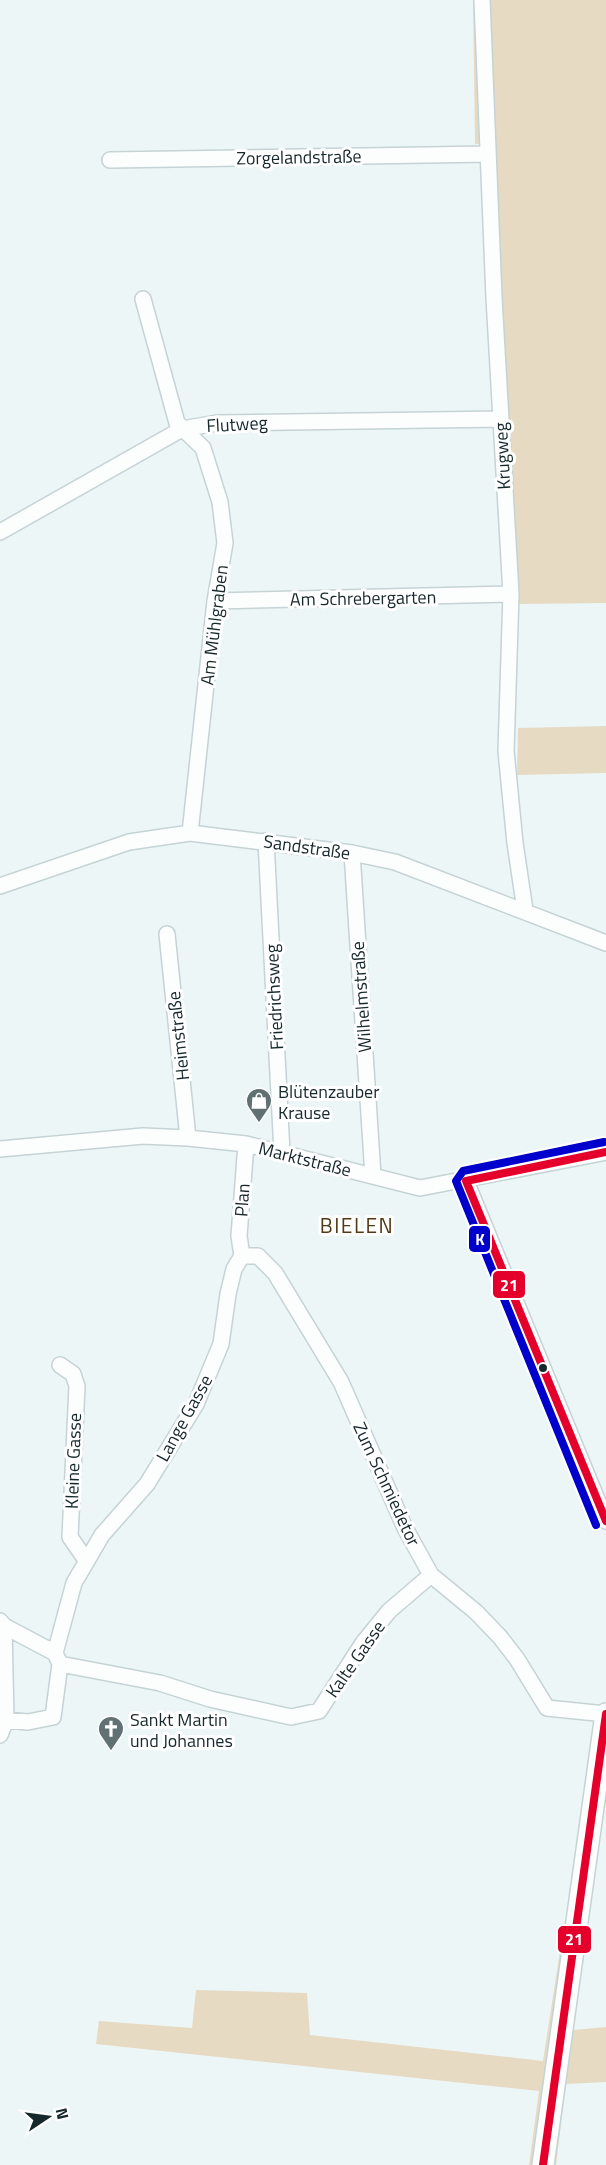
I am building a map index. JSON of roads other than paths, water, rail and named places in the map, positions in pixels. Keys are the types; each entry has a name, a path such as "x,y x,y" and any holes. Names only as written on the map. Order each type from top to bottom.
{"main road":[{"path":"543,2165 606,1714"}],"street":[{"name":"Krugweg","path":"482,0 511,594 506,751 515,843 525,910"},
{"name":"Zorgelandstraße","path":"110,160 488,154"},
{"path":"142,299 173,412 182,429"},
{"name":"Flutweg","path":"0,532 182,429 217,423 501,419"},
{"name":"Am Mühlgraben","path":"182,429 203,448 220,502 225,543 215,601 190,833"},
{"name":"Am Schrebergarten","path":"215,601 511,594"},
{"name":"Sandstraße","path":"0,886 129,842 190,833 352,853 395,862 606,943"},
{"name":"Friedrichsweg","path":"266,841 282,1153"},
{"name":"Wilhelmstraße","path":"352,853 373,1176"},
{"name":"Heimstraße","path":"167,934 188,1138"},
{"name":"Marktstraße","path":"0,1149 143,1136 188,1138 246,1144 420,1188 466,1181 606,1152"},
{"name":"Plan","path":"242,1256 239,1236 246,1144"},
{"path":"466,1181 606,1521"},
{"name":"Lange Gasse","path":"3,1727 53,1717 58,1658 74,1583 102,1535 147,1484 196,1404 221,1344 228,1294 234,1269 242,1256"},
{"name":"Zum Schmiedetor","path":"242,1256 258,1256 275,1273 341,1382 405,1528 431,1575 476,1612 500,1637 517,1659 547,1708 606,1714"},
{"name":"Kleine Gasse","path":"60,1365 73,1374 77,1386 70,1537 86,1560"},
{"name":"Kalte Gasse","path":"2,1624 58,1658 160,1683 210,1699 291,1717 319,1711 363,1643 389,1611 431,1575"},
{"path":"2,1624 3,1727"}],"place":[{"name":"Blütenzauber Krause","path":"259,1124"},
{"name":"Sankt Martin und Johannes","path":"111,1752"}],"district":[{"name":"BIELEN","path":"357,1225"}]}
